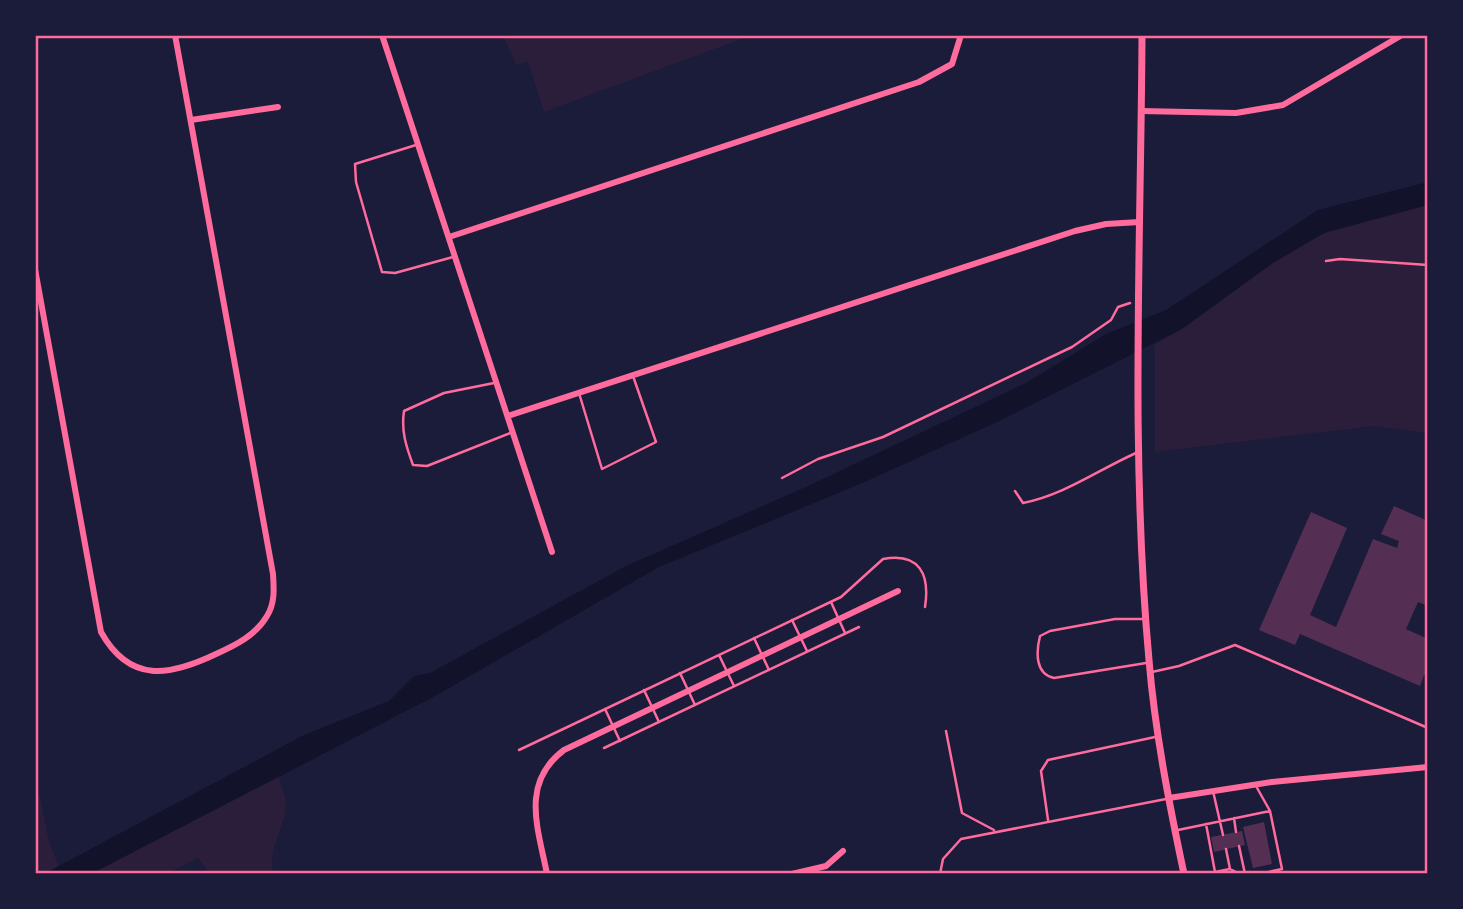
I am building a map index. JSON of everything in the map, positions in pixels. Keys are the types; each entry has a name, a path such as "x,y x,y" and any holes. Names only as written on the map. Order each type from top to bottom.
{"street":[{"path":"35,269 101,632 108,645 131,666 156,672 185,669 243,642 267,617 274,597 273,574 175,35"},
{"path":"382,35 552,552"},
{"path":"449,237 919,82 952,64 961,35"},
{"path":"1142,35 1139,452 1145,619 1158,737 1184,874"},
{"path":"1142,111 1236,113 1283,105 1402,35"},
{"path":"191,120 278,107"},
{"path":"508,416 1075,231 1106,224 1140,222"},
{"path":"547,874 535,812 541,774 550,761 564,750 898,591"},
{"path":"1169,799 1255,785 1428,767"},
{"path":"792,874 825,866 843,850"}],"lane":[{"path":"420,145 355,164 356,182 382,272 395,272 456,256"},
{"path":"1326,261 1340,259 1428,265"},
{"path":"579,393 602,469 656,442 633,375"},
{"path":"497,382 444,393 404,411 402,426 405,445 414,465 427,466 513,432"},
{"path":"1015,491 1023,503 1039,500 1099,474 1108,466 1139,452"},
{"path":"519,750 831,602 854,588 868,570 883,559 893,557 918,565 926,578 925,607"},
{"path":"831,602 845,633"},
{"path":"1145,619 1115,620 1050,631 1040,636 1037,649 1040,670 1046,677 1149,663"},
{"path":"792,620 807,652"},
{"path":"604,748 859,627"},
{"path":"754,638 769,670"},
{"path":"1150,672 1179,666 1235,645 1428,728"},
{"path":"719,655 734,686"},
{"path":"680,673 695,705"},
{"path":"644,690 659,722"},
{"path":"605,709 620,741"},
{"path":"946,732 962,813 996,832"},
{"path":"1048,821 1041,771 1048,760 1158,737"},
{"path":"1255,785 1270,811 1282,869 1259,874"},
{"path":"1213,791 1223,835"},
{"path":"940,874 951,847 961,839 1169,799"},
{"path":"1175,830 1270,811"},
{"path":"1234,818 1236,832"},
{"path":"1206,824 1215,872"},
{"path":"1205,874 1230,869 1242,874 1239,846"},
{"path":"1226,849 1230,869"}],"path":[{"path":"782,478 818,459 883,437 1072,347 1111,320 1118,307 1139,300"}],"shaded area":[{"path":"503,35 752,35 544,112 528,62 516,65"},
{"path":"1428,182 1428,205 1324,233 1273,263 1182,329 997,422 860,484 659,567 435,696 91,874 44,874 304,735 389,701 414,676 430,673 626,566 806,487 1026,383 1106,334 1166,310 1318,210"},
{"path":"1428,205 1428,433 1374,426 1155,452 1155,344 1302,244 1350,224"},
{"path":"278,776 286,803 273,854 273,874 210,874 198,858 166,874 91,874"},
{"path":"40,796 49,842 59,866 44,874 35,874 35,797"}],"building":[{"path":"1394,506 1428,521 1428,606 1418,602 1406,629 1428,639 1428,676 1424,675 1420,686 1300,634 1295,645 1259,630 1311,512 1347,528 1310,615 1336,627 1373,539 1397,548 1399,541 1381,534"},
{"path":"1264,822 1272,864 1253,868 1243,827"},
{"path":"1242,831 1245,845 1214,852 1211,837"}]}
